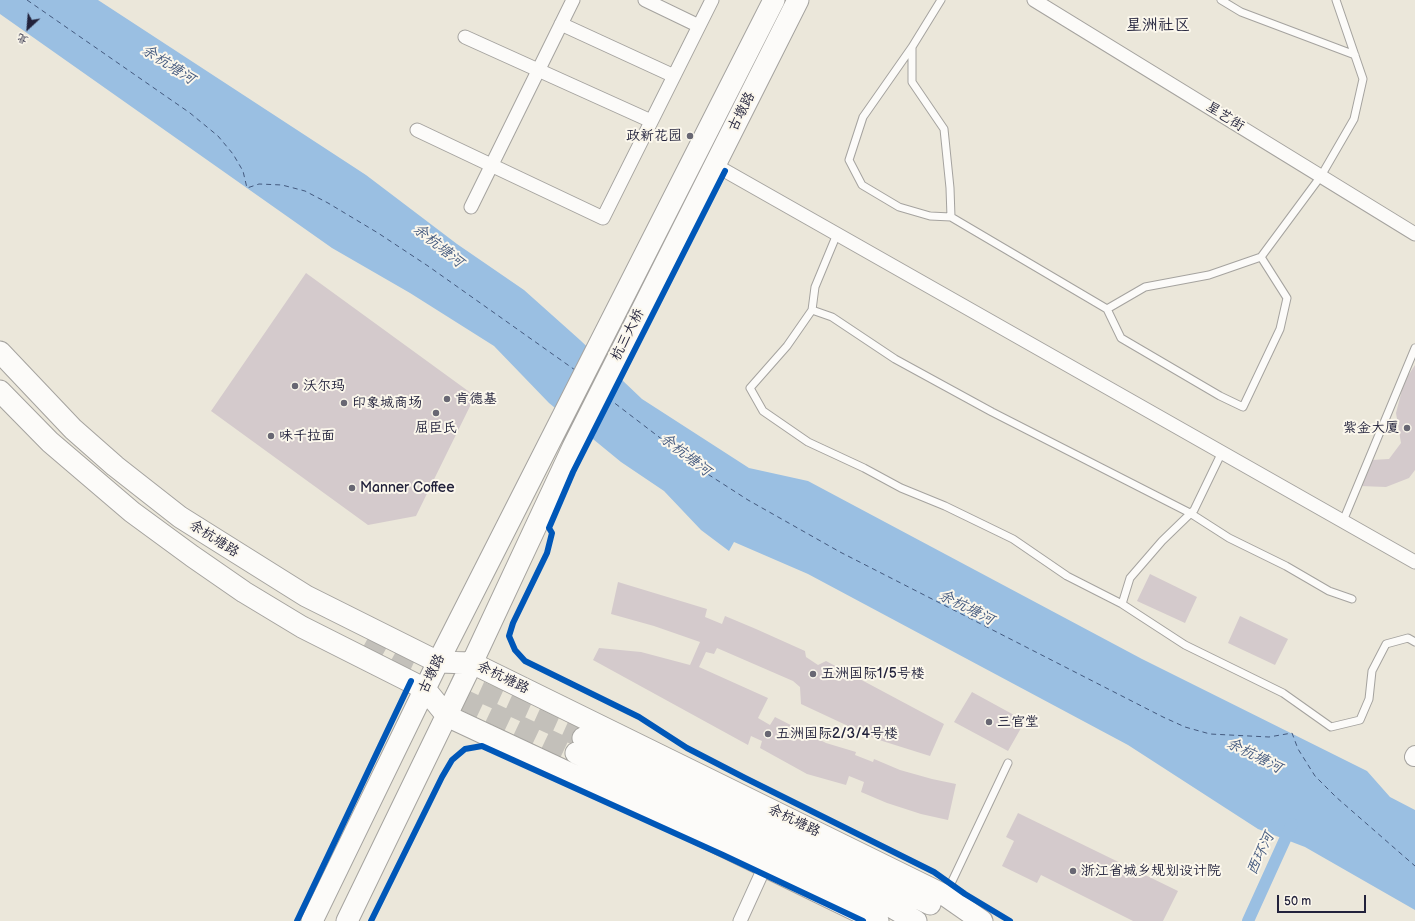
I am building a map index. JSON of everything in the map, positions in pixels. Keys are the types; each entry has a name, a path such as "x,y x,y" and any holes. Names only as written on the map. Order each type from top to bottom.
{"main road":[{"name":"古墩路","path":"666,213 774,0"},
{"name":"古墩路","path":"685,223 798,0"},
{"name":"杭三大桥","path":"555,430 666,213"},
{"name":"杭三大桥","path":"472,663 573,447 685,223"},
{"name":"余杭塘路","path":"0,352 73,429 115,466 180,518 306,596 438,662 472,663 946,896 982,921"},
{"name":"余杭塘路","path":"0,391 50,442 132,512 192,556 244,592 302,627 425,689 446,716 765,866 878,921"},
{"name":"古墩路","path":"312,921 438,662 555,430"},
{"path":"347,921 472,663"},
{"name":"余杭塘路","path":"916,921 874,897 579,746 964,921"}],"street":[{"path":"471,206 573,0"},
{"path":"645,0 699,26"},
{"path":"417,130 603,218 712,0"},
{"name":"星艺街","path":"1034,0 1415,234"},
{"path":"561,24 674,76"},
{"path":"465,37 651,121"},
{"path":"714,165 1415,562"},
{"path":"740,921 765,866"}],"lane":[{"path":"941,0 912,47 863,117 849,160 862,185 900,207 930,216 951,217 1107,309 1121,338 1220,396 1243,407 1280,329 1287,298 1261,257"},
{"path":"1221,0 1241,12 1355,55"},
{"path":"1107,309 1145,287 1209,275 1261,257 1321,176 1354,118 1363,78 1336,0"},
{"path":"912,47 912,82 944,129 950,188 951,217"},
{"path":"837,234 815,288 812,310 787,346 750,388 763,411 808,442 864,468 900,488 945,506 1013,539 1067,576 1122,604 1185,645 1283,693 1331,727 1360,720 1369,699 1372,670 1386,644 1408,638 1415,642"},
{"path":"812,310 832,317 895,359 992,412 1190,514 1229,538 1286,566 1329,591 1352,599"},
{"path":"1343,521 1415,348"},
{"path":"1122,604 1130,578 1162,541 1194,510 1222,452"},
{"path":"946,896 1008,763"}],"water":[{"name":"余杭塘河","path":"0,0 98,0 366,175 457,244 524,290 580,340 642,399 749,468 808,481 1142,659 1367,771 1390,797 1415,810 1415,910 1305,847 1258,829 1128,745 808,574 734,542 729,551 701,530 664,491 621,462 549,403 494,346 410,293 332,248 0,14"}],"building":[{"name":"印象城商场","path":"306,273 475,396 416,516 368,525 211,411"},
{"name":"紫金大厦","path":"1415,365 1415,470 1409,478 1386,487 1360,486 1372,460 1389,459 1401,443 1396,413 1404,382"},
{"path":"1150,574 1197,597 1185,623 1137,601"},
{"path":"618,582 707,609 705,617 722,624 725,616 756,629 805,651 806,657 818,665 826,661 944,724 930,756 876,739 801,704 800,687 793,681 717,648 714,654 706,652 699,667 768,698 758,718 770,725 775,717 826,743 856,752 855,755 873,762 874,759 900,770 956,784 948,820 921,814 887,803 861,792 864,782 849,776 846,785 807,774 760,748 762,741 751,736 748,745 593,660 599,648 641,652 690,665 700,642 654,626 611,614"},
{"path":"1240,616 1288,639 1275,665 1228,643"},
{"name":"三官堂","path":"972,692 1025,721 1008,751 954,722"},
{"name":"浙江省城乡规划设计院","path":"1018,813 1178,891 1163,921 1133,921 1041,875 1037,883 1002,866 1014,841 1006,837"}],"waterway":[{"name":"西环河","path":"1248,921 1292,824"}],"ferry route":[{"path":"27,0 190,113 218,136 233,154 243,171 247,188 259,184 282,185 305,191 328,203 378,233 428,266 575,370"},
{"path":"608,398 706,473 748,500 840,552 1163,717 1185,727 1210,734 1269,737 1292,733 1298,749 1315,776 1336,797 1415,866"}],"tunnel":[{"path":"368,638 397,654 583,738"},
{"path":"462,699 576,753"}],"cycle path":[{"path":"725,171 573,472 549,528 552,533 547,553 513,623 509,636 515,650 525,661 639,717 687,748 745,778 934,872 965,894 1010,921"},
{"path":"297,921 411,681"},
{"path":"371,921 442,777 452,760 465,749 482,746 723,855 863,921"}],"place":[{"name":"政新花园","path":"690,136"},
{"name":"沃尔玛","path":"295,386"},
{"name":"肯德基","path":"447,399"},
{"name":"印象城商场","path":"344,403"},
{"name":"屈臣氏","path":"436,413"},
{"name":"紫金大厦","path":"1407,428"},
{"name":"味千拉面","path":"271,436"},
{"name":"Manner Coffee","path":"352,488"},
{"name":"五洲国际1/5号楼","path":"813,674"},
{"name":"三官堂","path":"989,722"},
{"name":"五洲国际2/3/4号楼","path":"768,734"},
{"name":"浙江省城乡规划设计院","path":"1073,871"}],"district":[{"name":"星洲社区","path":"1158,26"}]}
